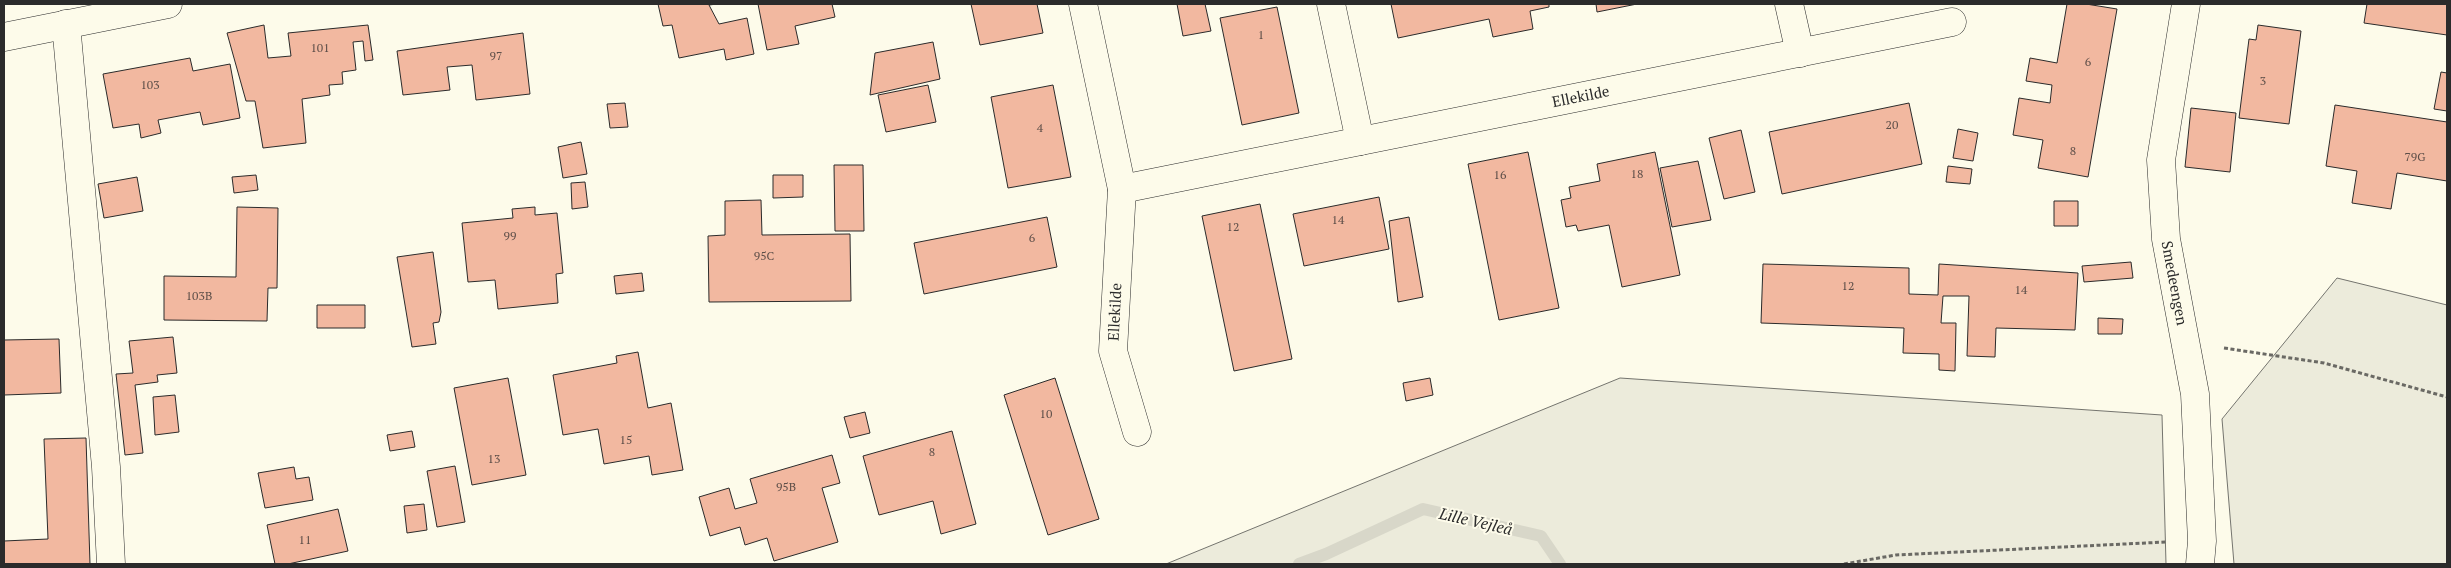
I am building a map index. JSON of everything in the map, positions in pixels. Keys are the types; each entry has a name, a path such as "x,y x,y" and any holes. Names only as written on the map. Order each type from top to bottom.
{"street":[{"path":"4,37 168,4"},
{"name":"Ellekilde","path":"1083,4 1122,189 1113,351 1137,432"},
{"path":"1331,4 1360,141"},
{"path":"1789,4 1800,53"},
{"name":"Smedeengen","path":"2186,4 2162,160 2166,239 2194,394 2201,552"},
{"name":"Ellekilde","path":"1122,189 1952,22"},
{"path":"66,24 106,467 111,564"}],"path":[{"path":"2185,342 2324,363 2447,397"},
{"path":"1844,564 1896,555 2201,552"}],"shaded area":[{"path":"2337,278 2447,305 2447,564 2234,564 2222,419"},
{"path":"1620,378 2162,415 2166,564 1166,564"}],"building":[{"path":"658,4 717,4 709,5 719,24 747,18 754,54 726,60 724,49 679,58 672,25 663,26"},
{"path":"758,4 832,4 835,17 795,26 799,44 767,50"},
{"path":"971,4 1037,4 1043,33 980,45"},
{"path":"1177,4 1205,4 1211,31 1183,36"},
{"path":"1391,4 1549,4 1549,7 1530,11 1533,29 1493,37 1489,19 1398,38"},
{"path":"1596,4 1637,4 1597,12"},
{"path":"2067,4 2086,4 2117,9 2088,177 2038,168 2043,140 2013,135 2019,98 2050,103 2052,85 2026,81 2030,58 2057,63"},
{"path":"2367,4 2447,4 2447,35 2364,23"},
{"path":"1277,7 1299,113 1242,125 1220,18"},
{"path":"264,25 268,58 291,56 288,33 368,25 373,60 365,61 363,41 353,42 356,70 342,72 343,84 329,85 330,95 302,99 306,143 263,148 255,101 246,101 227,33"},
{"path":"2258,25 2301,31 2289,124 2239,118 2249,39 2256,40"},
{"path":"523,33 530,94 476,100 472,65 447,67 450,90 403,95 397,51"},
{"path":"933,42 940,79 870,95 875,53"},
{"path":"190,58 193,71 230,64 240,118 203,125 200,112 158,120 161,133 141,138 139,124 113,128 103,74"},
{"path":"2441,72 2447,73 2447,111 2434,109"},
{"path":"928,85 936,122 886,132 878,95"},
{"path":"1053,85 1071,177 1008,188 991,97"},
{"path":"625,103 628,127 610,128 607,104"},
{"path":"1909,103 1922,164 1782,194 1769,132"},
{"path":"2335,105 2447,122 2447,181 2397,173 2391,209 2352,203 2357,171 2326,166"},
{"path":"2191,108 2236,113 2230,172 2185,167"},
{"path":"1958,129 1978,133 1973,161 1953,158"},
{"path":"1741,130 1755,192 1724,199 1709,138"},
{"path":"581,142 587,174 563,178 558,147"},
{"path":"1528,152 1559,308 1499,320 1468,164"},
{"path":"1655,152 1680,275 1622,287 1609,225 1578,231 1576,225 1566,227 1561,200 1571,198 1569,187 1600,181 1597,164"},
{"path":"1698,161 1711,220 1672,227 1660,168"},
{"path":"834,165 863,165 864,231 835,231"},
{"path":"1948,166 1972,169 1970,184 1946,182"},
{"path":"256,175 258,190 234,193 232,177"},
{"path":"773,175 803,175 803,197 773,198"},
{"path":"137,177 143,211 104,218 98,184"},
{"path":"585,182 588,207 572,209 571,183"},
{"path":"1379,197 1389,249 1304,266 1293,214"},
{"path":"761,200 762,235 850,234 851,301 709,302 708,236 725,235 725,201"},
{"path":"2054,201 2078,201 2078,226 2054,226"},
{"path":"1260,204 1292,359 1234,371 1202,216"},
{"path":"237,207 278,208 277,288 268,288 267,321 164,320 164,276 236,277"},
{"path":"535,207 535,215 557,213 563,273 556,274 558,303 498,309 495,280 468,282 462,223 513,218 512,209"},
{"path":"1047,217 1057,267 924,294 914,243"},
{"path":"1409,217 1423,297 1398,302 1389,221"},
{"path":"433,252 441,312 439,322 433,323 436,344 412,347 397,257"},
{"path":"2131,262 2133,278 2084,282 2082,266"},
{"path":"1763,264 1909,268 1909,294 1938,295 1939,264 2078,273 2075,330 1996,328 1995,357 1967,356 1969,296 1943,296 1941,323 1956,323 1955,371 1939,370 1939,354 1903,353 1904,328 1761,323"},
{"path":"642,273 644,291 616,294 614,276"},
{"path":"317,305 365,305 365,328 317,328"},
{"path":"2098,318 2123,319 2122,334 2098,334"},
{"path":"173,337 177,373 157,375 158,382 135,385 143,453 125,455 116,374 133,373 129,341"},
{"path":"59,339 61,393 4,395 4,340"},
{"path":"638,352 648,408 671,403 683,470 652,475 649,456 604,464 598,429 563,435 553,375 617,363 616,356"},
{"path":"508,378 526,475 472,485 454,388"},
{"path":"1055,378 1099,519 1048,535 1004,395"},
{"path":"1430,378 1433,395 1406,401 1403,383"},
{"path":"175,395 179,432 155,435 153,397"},
{"path":"865,412 870,433 850,438 844,417"},
{"path":"412,431 415,447 390,451 387,435"},
{"path":"952,431 976,524 941,534 933,501 879,515 863,456"},
{"path":"86,438 90,564 4,564 4,541 48,539 44,439"},
{"path":"832,455 840,483 822,488 838,542 774,561 767,538 745,545 740,527 710,536 699,497 729,488 735,509 757,503 750,479"},
{"path":"455,466 465,522 437,527 427,471"},
{"path":"294,467 296,479 309,477 313,500 265,508 258,473"},
{"path":"424,504 427,530 407,533 404,506"},
{"path":"338,509 348,551 288,564 275,564 267,525"}],"waterway":[{"name":"Lille Vejleå","path":"1299,564 1326,554 1423,509 1541,536 1560,564"}]}
